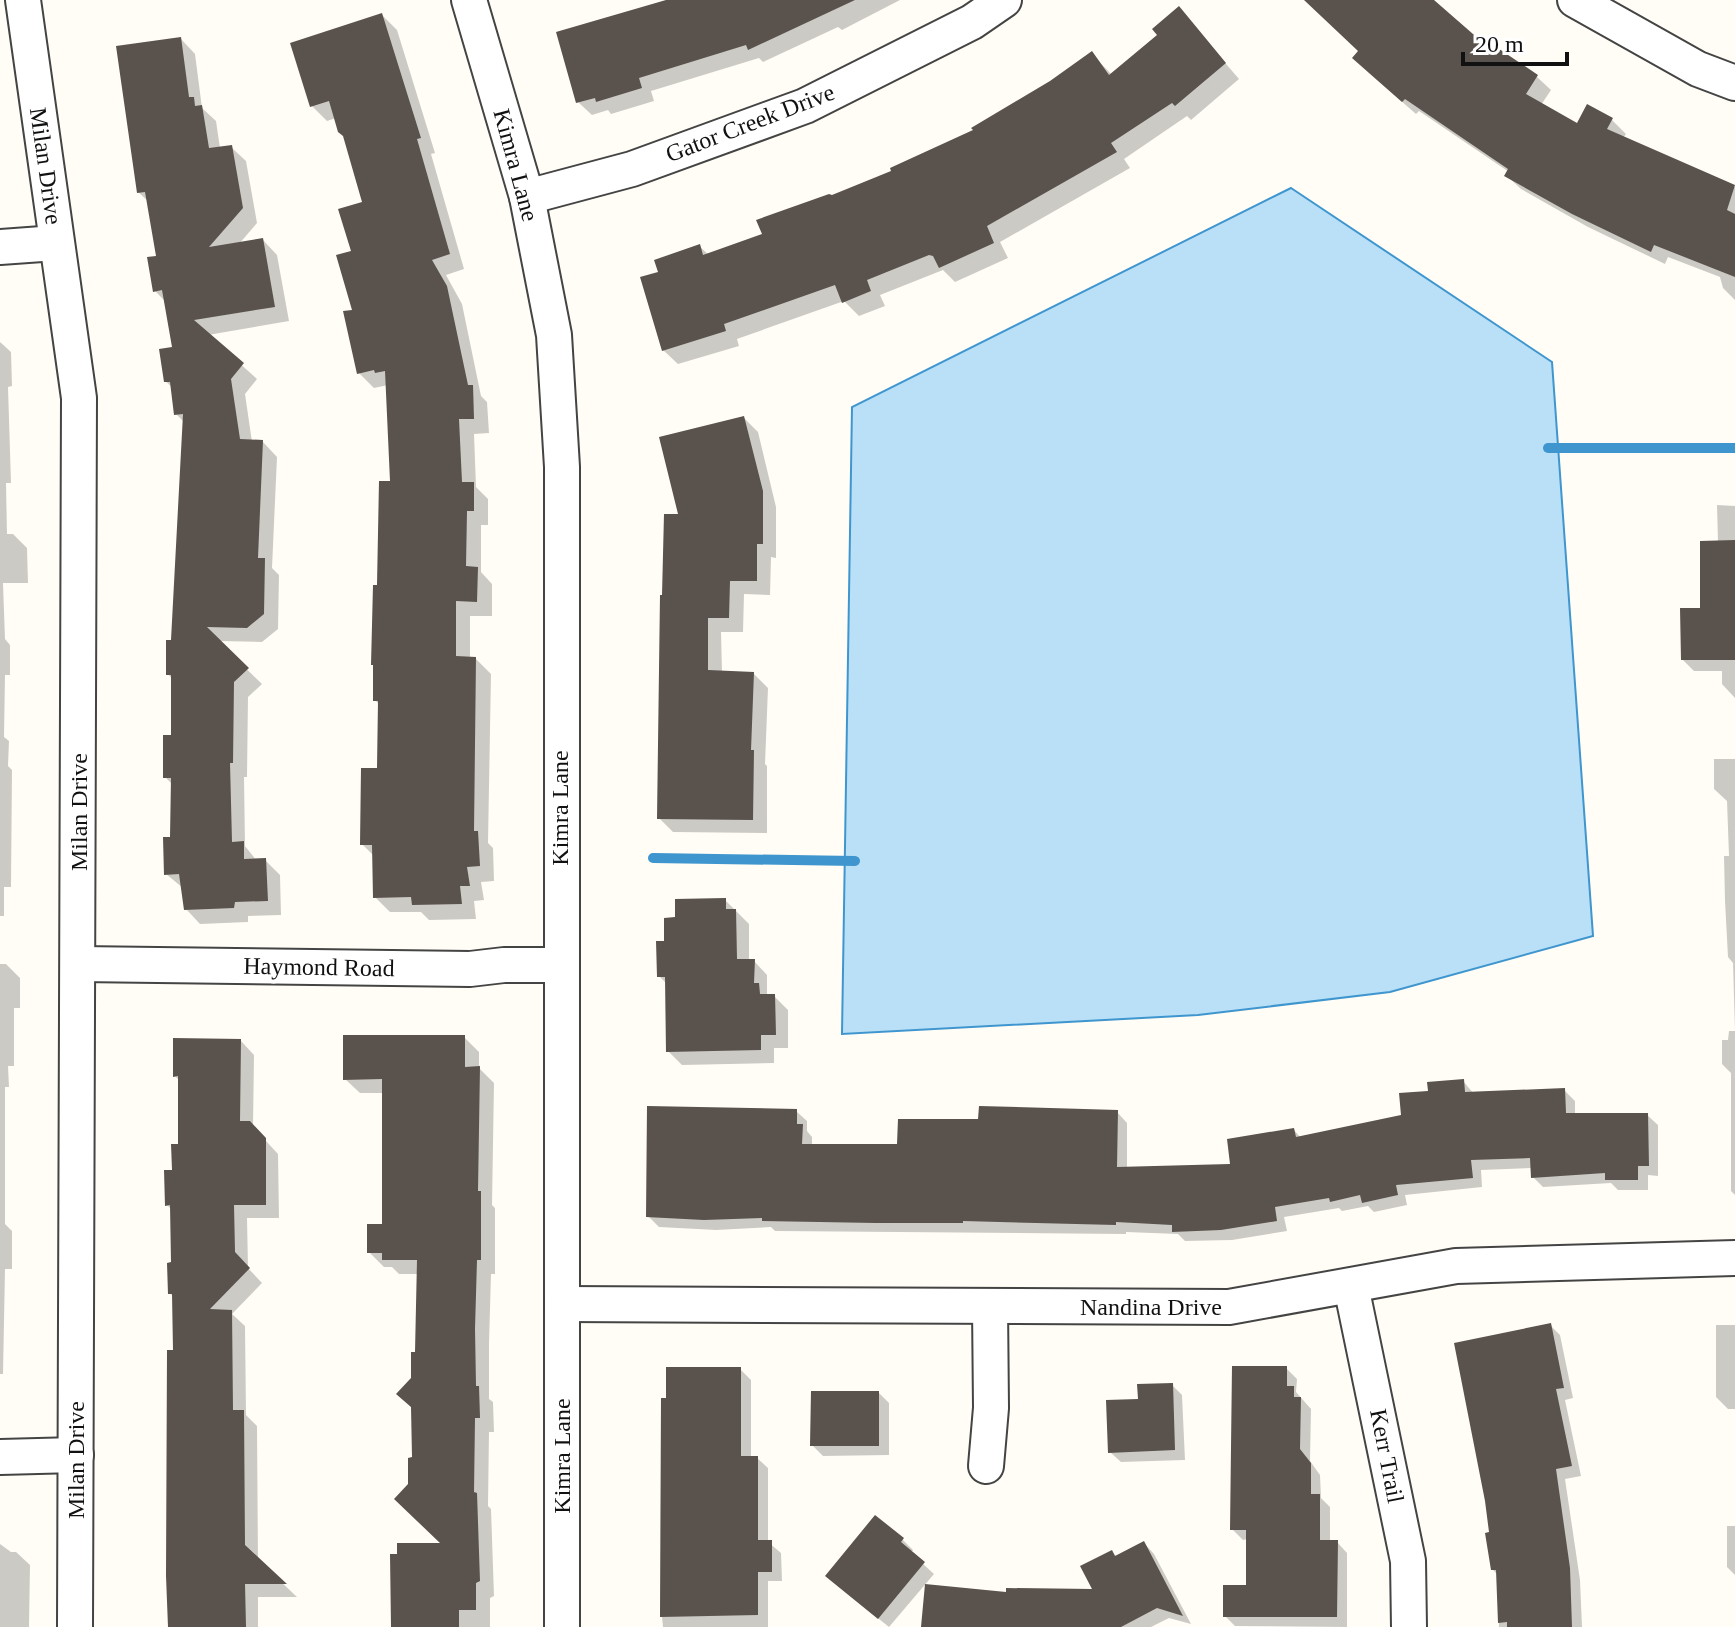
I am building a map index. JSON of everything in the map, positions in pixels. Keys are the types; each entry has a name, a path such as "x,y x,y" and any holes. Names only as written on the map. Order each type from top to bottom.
{"street":[{"name":"Milan Drive","path":"23,0 79,398 75,1627"},
{"name":"Kimra Lane","path":"469,0 527,197 554,335 562,467 562,1627"},
{"name":"Gator Creek Drive","path":"527,197 632,169 805,106 972,22 1004,0"},
{"path":"1575,0 1698,69 1735,83"},
{"path":"0,247 56,243"},
{"name":"Haymond Road","path":"79,964 470,969 504,965 560,965"},
{"name":"Nandina Drive","path":"563,1304 1229,1307 1456,1266 1735,1258"},
{"name":"Kerr Trail","path":"1351,1286 1408,1561 1409,1627"},
{"path":"986,1466 991,1408 990,1306"},
{"path":"0,1457 76,1455"}],"water":[{"path":"1291,188 1552,362 1593,936 1390,992 1198,1015 842,1034 852,407"}],"building":[{"path":"666,0 855,0 748,50 746,45 639,78 642,88 596,102 595,98 576,103 556,32"},
{"path":"1304,0 1434,0 1481,41 1483,38 1538,75 1526,94 1577,123 1587,104 1613,118 1607,129 1735,185 1727,210 1735,214 1735,277 1654,245 1651,252 1572,214 1504,176 1508,169 1405,99 1402,102 1352,58 1358,51"},
{"path":"1179,6 1226,63 1175,106 1172,103 1111,143 1117,152 987,226 994,243 939,268 933,256 929,255 867,280 871,291 842,303 835,285 724,324 726,331 662,351 640,277 658,272 654,260 700,244 703,255 762,234 756,220 832,195 891,171 890,168 973,130 971,128 1050,81 1092,51 1109,75 1157,35 1152,29"},
{"path":"382,13 421,138 417,139 450,254 432,260 447,286 468,385 473,385 474,419 459,419 462,482 474,482 474,511 467,511 466,566 478,567 477,602 456,601 456,656 476,657 474,831 478,831 480,866 467,867 470,886 460,886 462,904 412,905 411,897 373,898 372,845 360,845 361,768 377,768 378,701 373,701 371,665 373,585 377,585 379,481 390,481 385,371 357,374 343,311 352,310 336,255 351,251 338,209 362,202 343,136 338,132 329,101 310,107 290,43"},
{"path":"181,37 189,97 194,97 195,106 202,105 209,148 232,145 243,208 209,247 263,238 275,307 194,320 244,363 231,379 240,439 263,440 258,558 265,558 264,614 247,628 207,627 249,668 234,682 233,763 230,763 232,842 244,841 244,859 266,858 268,901 235,902 234,908 184,910 179,874 164,875 163,837 170,837 171,778 163,778 163,735 171,735 171,675 166,675 166,640 171,640 183,414 174,415 170,382 164,382 159,349 172,347 162,290 153,292 147,257 156,256 145,192 137,193 116,46"},
{"path":"744,416 763,491 763,544 757,544 757,581 730,581 729,618 708,618 708,670 754,672 751,750 754,750 753,820 657,819 664,514 678,514 659,437"},
{"path":"1735,540 1735,660 1681,660 1680,608 1700,608 1700,541"},
{"path":"726,898 726,909 736,909 737,959 755,959 754,983 759,983 760,994 775,994 776,1035 761,1035 761,1050 666,1052 665,977 657,977 656,941 664,941 664,918 675,917 675,899"},
{"path":"343,1035 465,1035 465,1067 480,1066 478,1191 481,1191 481,1260 477,1260 475,1329 480,1418 475,1418 474,1492 477,1493 480,1581 476,1583 476,1610 459,1610 459,1627 391,1627 390,1554 397,1554 397,1543 440,1543 394,1499 408,1484 408,1458 412,1457 411,1407 396,1394 411,1378 411,1352 415,1352 417,1260 382,1260 382,1253 367,1253 367,1224 382,1224 382,1079 343,1080"},
{"path":"173,1038 241,1039 240,1121 250,1121 266,1138 266,1205 234,1205 235,1252 250,1268 210,1309 232,1310 233,1410 244,1410 245,1545 287,1584 245,1584 246,1627 168,1627 167,1350 173,1350 172,1294 168,1294 167,1263 171,1262 170,1205 165,1206 164,1170 172,1170 171,1144 178,1144 178,1076 173,1077"},
{"path":"1464,1079 1465,1092 1565,1088 1566,1113 1648,1113 1649,1166 1638,1166 1638,1180 1605,1180 1605,1173 1531,1178 1530,1158 1471,1160 1473,1178 1396,1185 1398,1195 1362,1203 1360,1195 1330,1202 1329,1198 1275,1207 1277,1221 1221,1230 1172,1232 1172,1225 1116,1222 1116,1225 963,1221 876,1223 646,1217 647,1106 797,1109 797,1124 803,1124 802,1144 897,1144 898,1119 978,1119 979,1106 1118,1110 1117,1167 1230,1164 1227,1139 1294,1128 1296,1137 1401,1115 1399,1093 1428,1091 1427,1082"},
{"path":"1551,1323 1564,1388 1556,1389 1572,1466 1556,1469 1570,1568 1572,1627 1507,1627 1507,1622 1498,1623 1496,1570 1491,1570 1485,1533 1489,1532 1485,1501 1454,1343"},
{"path":"1232,1366 1287,1366 1287,1386 1294,1386 1294,1397 1301,1397 1300,1449 1311,1463 1311,1494 1320,1494 1320,1540 1338,1540 1337,1617 1223,1617 1223,1585 1246,1585 1246,1530 1230,1530"},
{"path":"666,1367 741,1367 741,1456 758,1456 758,1540 772,1540 772,1572 758,1572 758,1615 660,1617 661,1398 666,1398"},
{"path":"1173,1383 1175,1450 1108,1453 1106,1400 1138,1399 1137,1384"},
{"path":"811,1391 879,1391 879,1446 810,1446"},
{"path":"875,1515 904,1538 901,1542 925,1562 878,1619 825,1576"},
{"path":"1144,1541 1183,1616 1157,1608 1121,1627 921,1627 925,1584 1006,1592 1006,1588 1092,1589 1080,1566 1112,1550 1115,1556"}],"waterway":[{"path":"1548,448 1735,448"},
{"path":"653,858 855,861"}]}
